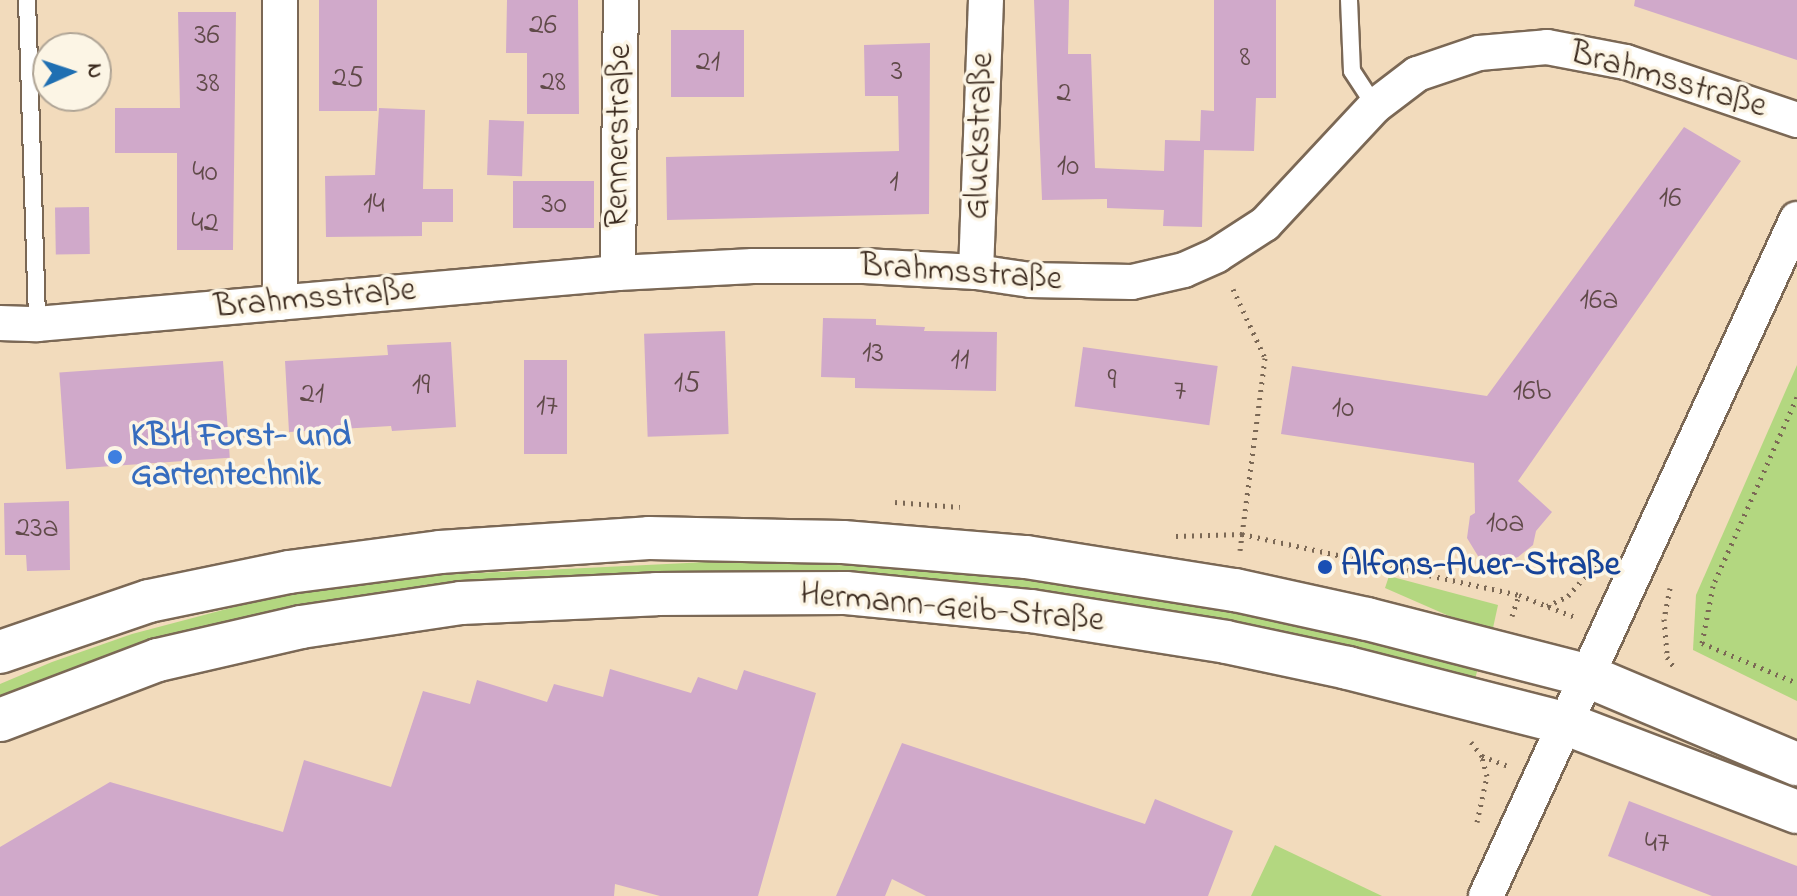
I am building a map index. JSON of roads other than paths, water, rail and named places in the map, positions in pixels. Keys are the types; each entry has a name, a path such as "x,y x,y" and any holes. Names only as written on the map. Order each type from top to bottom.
{"street":[{"path":"280,0 280,303"},
{"name":"Rennerstraße","path":"618,273 621,0"},
{"name":"Gluckstraße","path":"976,272 986,0"},
{"name":"Brahmsstraße","path":"0,323 37,324 618,273 753,266 976,272 1030,280 1132,282 1184,270 1217,255 1265,224 1375,106 1417,74 1479,53 1547,47 1626,62 1797,120"},
{"path":"1486,896 1797,219"},
{"name":"Hermann-Geib-Straße","path":"0,652 149,601 289,572 440,552 649,538 843,542 1026,557 1235,590 1367,619 1585,675 1797,764"},
{"name":"Hermann-Geib-Straße","path":"0,720 158,660 330,622 461,603 656,594 846,593 1031,611 1226,642 1348,668 1564,723 1797,812"}],"lane":[{"path":"27,0 37,324"},
{"path":"1349,0 1352,71 1375,106"}],"place":[{"name":"KBH Forst- und Gartentechnik","path":"115,457"},
{"name":"Alfons-Auer-Straße","path":"1325,567"}]}
